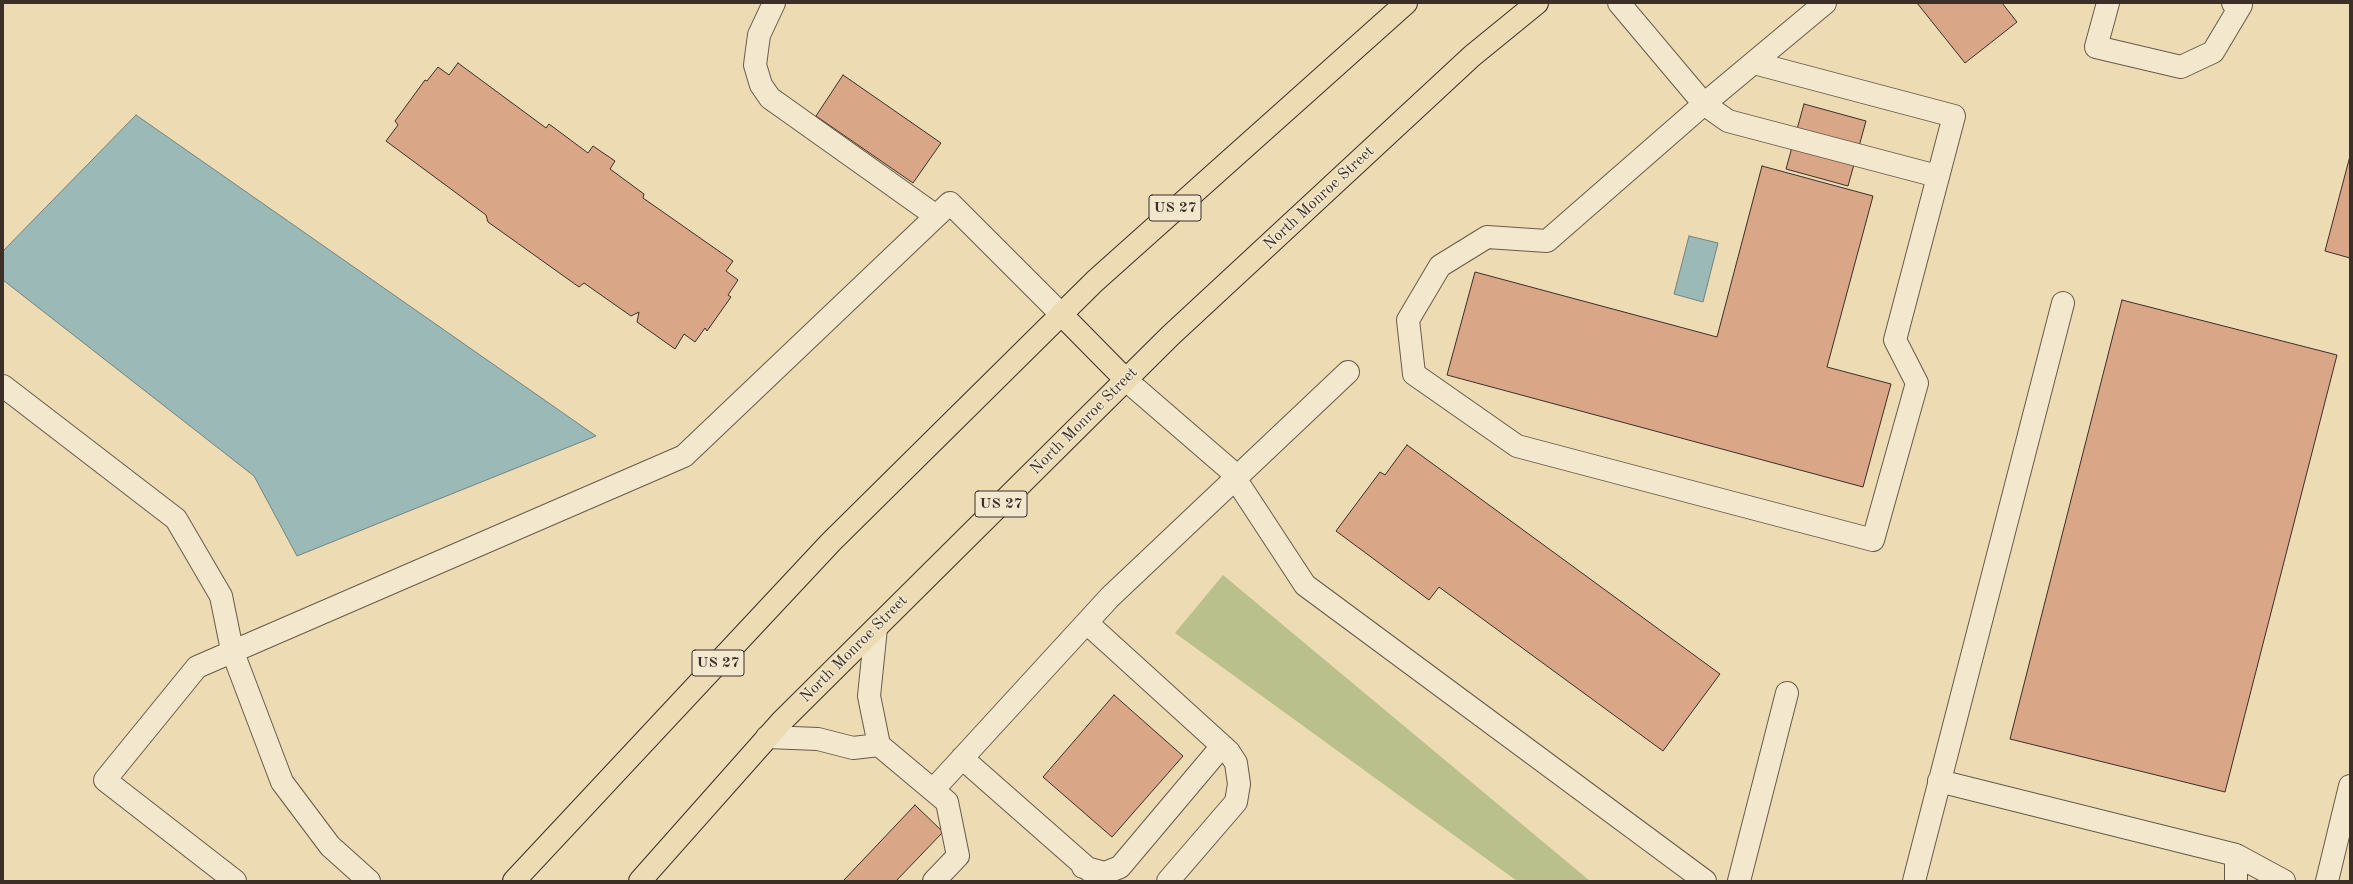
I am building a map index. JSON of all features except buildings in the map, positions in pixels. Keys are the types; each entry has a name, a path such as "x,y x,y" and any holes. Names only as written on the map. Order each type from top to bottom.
{"highway":[{"name":"US 27","path":"514,881 831,542 1061,314 1095,281 1406,3"},
{"name":"North Monroe Street","path":"640,881 767,737 1170,336 1472,56 1537,3"},
{"path":"1061,314 1126,380"}],"lane":[{"path":"774,3 759,35 755,65 760,85 770,98 936,216"},
{"path":"1619,3 1704,104 1728,121 1937,176"},
{"path":"1754,63 1954,116 1895,340 1917,383 1873,540 1517,446 1414,374 1408,320 1440,266 1487,237 1547,241 1704,104 1824,3"},
{"path":"2108,3 2096,47 2181,67 2212,52 2241,5 2233,3"},
{"path":"236,881 106,780 197,667 232,650 684,456 950,203 1061,314"},
{"path":"1914,881 2063,303"},
{"path":"933,790 1110,597 1348,372"},
{"path":"1126,380 1229,469 1305,585 1705,881"},
{"path":"3,386 176,519 221,596 232,650 282,782 330,846 369,881"},
{"path":"1086,623 1229,752 1236,763 1239,784 1236,802 1168,881"},
{"path":"876,628 870,696 879,745 947,802 958,856 934,881"},
{"path":"1739,881 1787,693"},
{"path":"767,737 818,738 853,748 879,745"},
{"path":"1083,867 1106,873 1120,867 1222,746"},
{"path":"962,758 1083,867 1106,881"},
{"path":"1939,781 2236,855 2284,881"},
{"path":"2327,881 2350,786"},
{"path":"2236,855 2236,881"}],"green space":[{"path":"1223,575 1590,881 1517,881 1175,633"}],"water":[{"path":"136,115 596,436 297,556 254,476 3,280 3,251"},
{"path":"1689,236 1718,243 1703,302 1674,294"}]}
